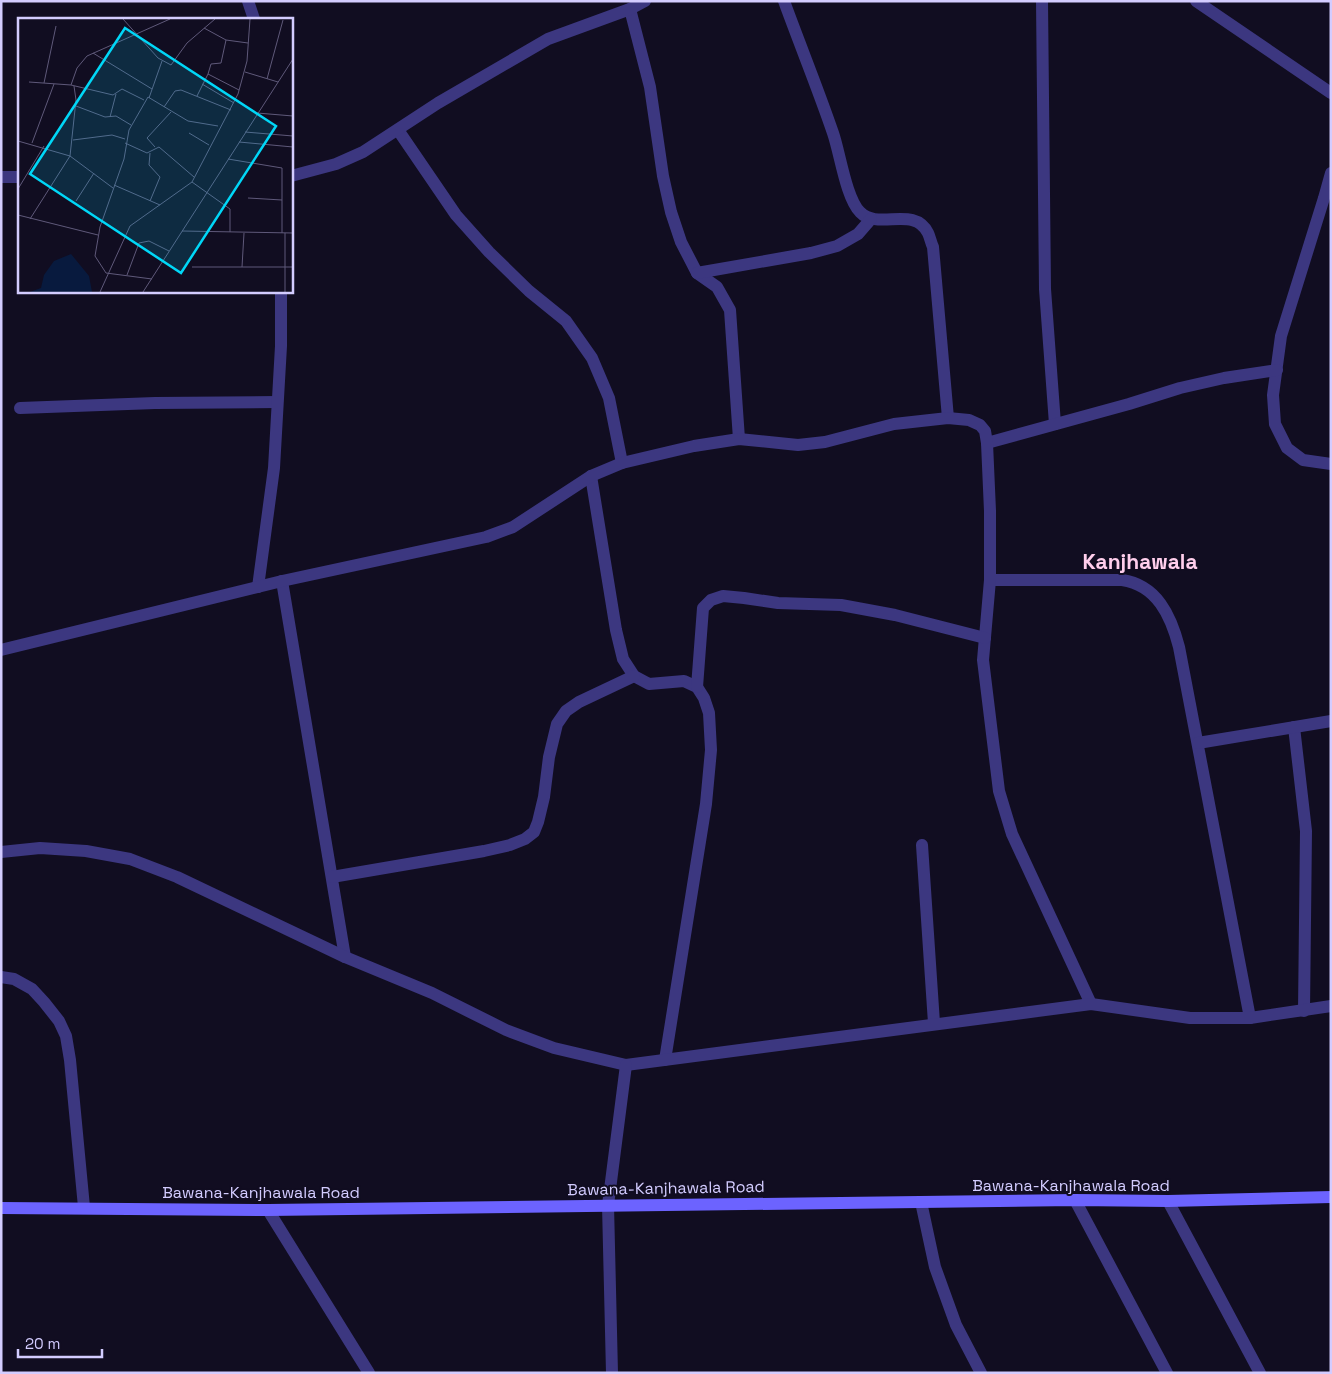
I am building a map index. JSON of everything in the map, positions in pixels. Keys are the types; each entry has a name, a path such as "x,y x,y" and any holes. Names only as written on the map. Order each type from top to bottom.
{"main road":[{"name":"Bawana-Kanjhawala Road","path":"1,1208 84,1207 268,1210 1076,1200 1168,1201 1331,1197"}],"street":[{"path":"248,1 254,18"},
{"path":"292,176 336,164 363,152 438,103 548,39 630,9 645,1"},
{"path":"784,1 833,134 852,200 860,212 871,219 911,220 920,223 928,232 933,248 948,418"},
{"path":"1042,1 1044,289 1055,424"},
{"path":"1196,1 1331,93"},
{"path":"630,9 650,87 663,176 671,212 681,242 697,273 717,287 730,310 739,439"},
{"path":"398,130 456,215 496,259 529,291 566,321 592,358 609,398 622,463"},
{"path":"1331,173 1281,336 1273,395 1275,424 1287,448 1303,460 1331,464"},
{"path":"1,177 18,177"},
{"path":"697,273 811,253 836,246 858,234 871,219"},
{"path":"258,587 274,468 281,346 281,292"},
{"path":"987,443 1180,388 1224,378 1277,370"},
{"path":"20,408 155,403 277,402"},
{"path":"1,650 282,581 486,537 513,527 591,476 622,463 694,446 739,439 798,446 825,442 894,424 948,418 969,420 980,425 985,431 987,443 990,510 990,580 983,660 999,790 1012,834 1091,1004"},
{"path":"591,476 616,630 623,659 634,676 649,684 684,681 697,687 704,698 708,713 710,750 703,828 665,1060"},
{"path":"990,580 1122,580 1135,582 1149,592 1174,625 1250,1018"},
{"path":"282,581 345,957"},
{"path":"697,687 704,608 711,600 723,596 778,603 841,605 864,608 985,638"},
{"path":"332,878 484,851 510,845 525,839 534,832 538,822 544,797 549,757 557,724 566,711 579,702 634,676"},
{"path":"1198,742 1331,721"},
{"path":"1294,727 1306,831 1304,1011"},
{"path":"922,844 934,1023"},
{"path":"1,852 40,848 86,851 130,859 177,877 345,957 432,993 506,1030 554,1048 626,1065 934,1023 1091,1004 1190,1018 1250,1018 1331,1006"},
{"path":"1,977 14,979 32,990 59,1021 66,1036 84,1207"},
{"path":"612,1373 608,1205 626,1065"},
{"path":"1076,1200 1167,1373"},
{"path":"1168,1201 1260,1373"},
{"path":"921,1202 935,1267 956,1325 980,1373"},
{"path":"268,1210 369,1373"}],"district":[{"name":"Kanjhawala","path":"1140,561"}]}
